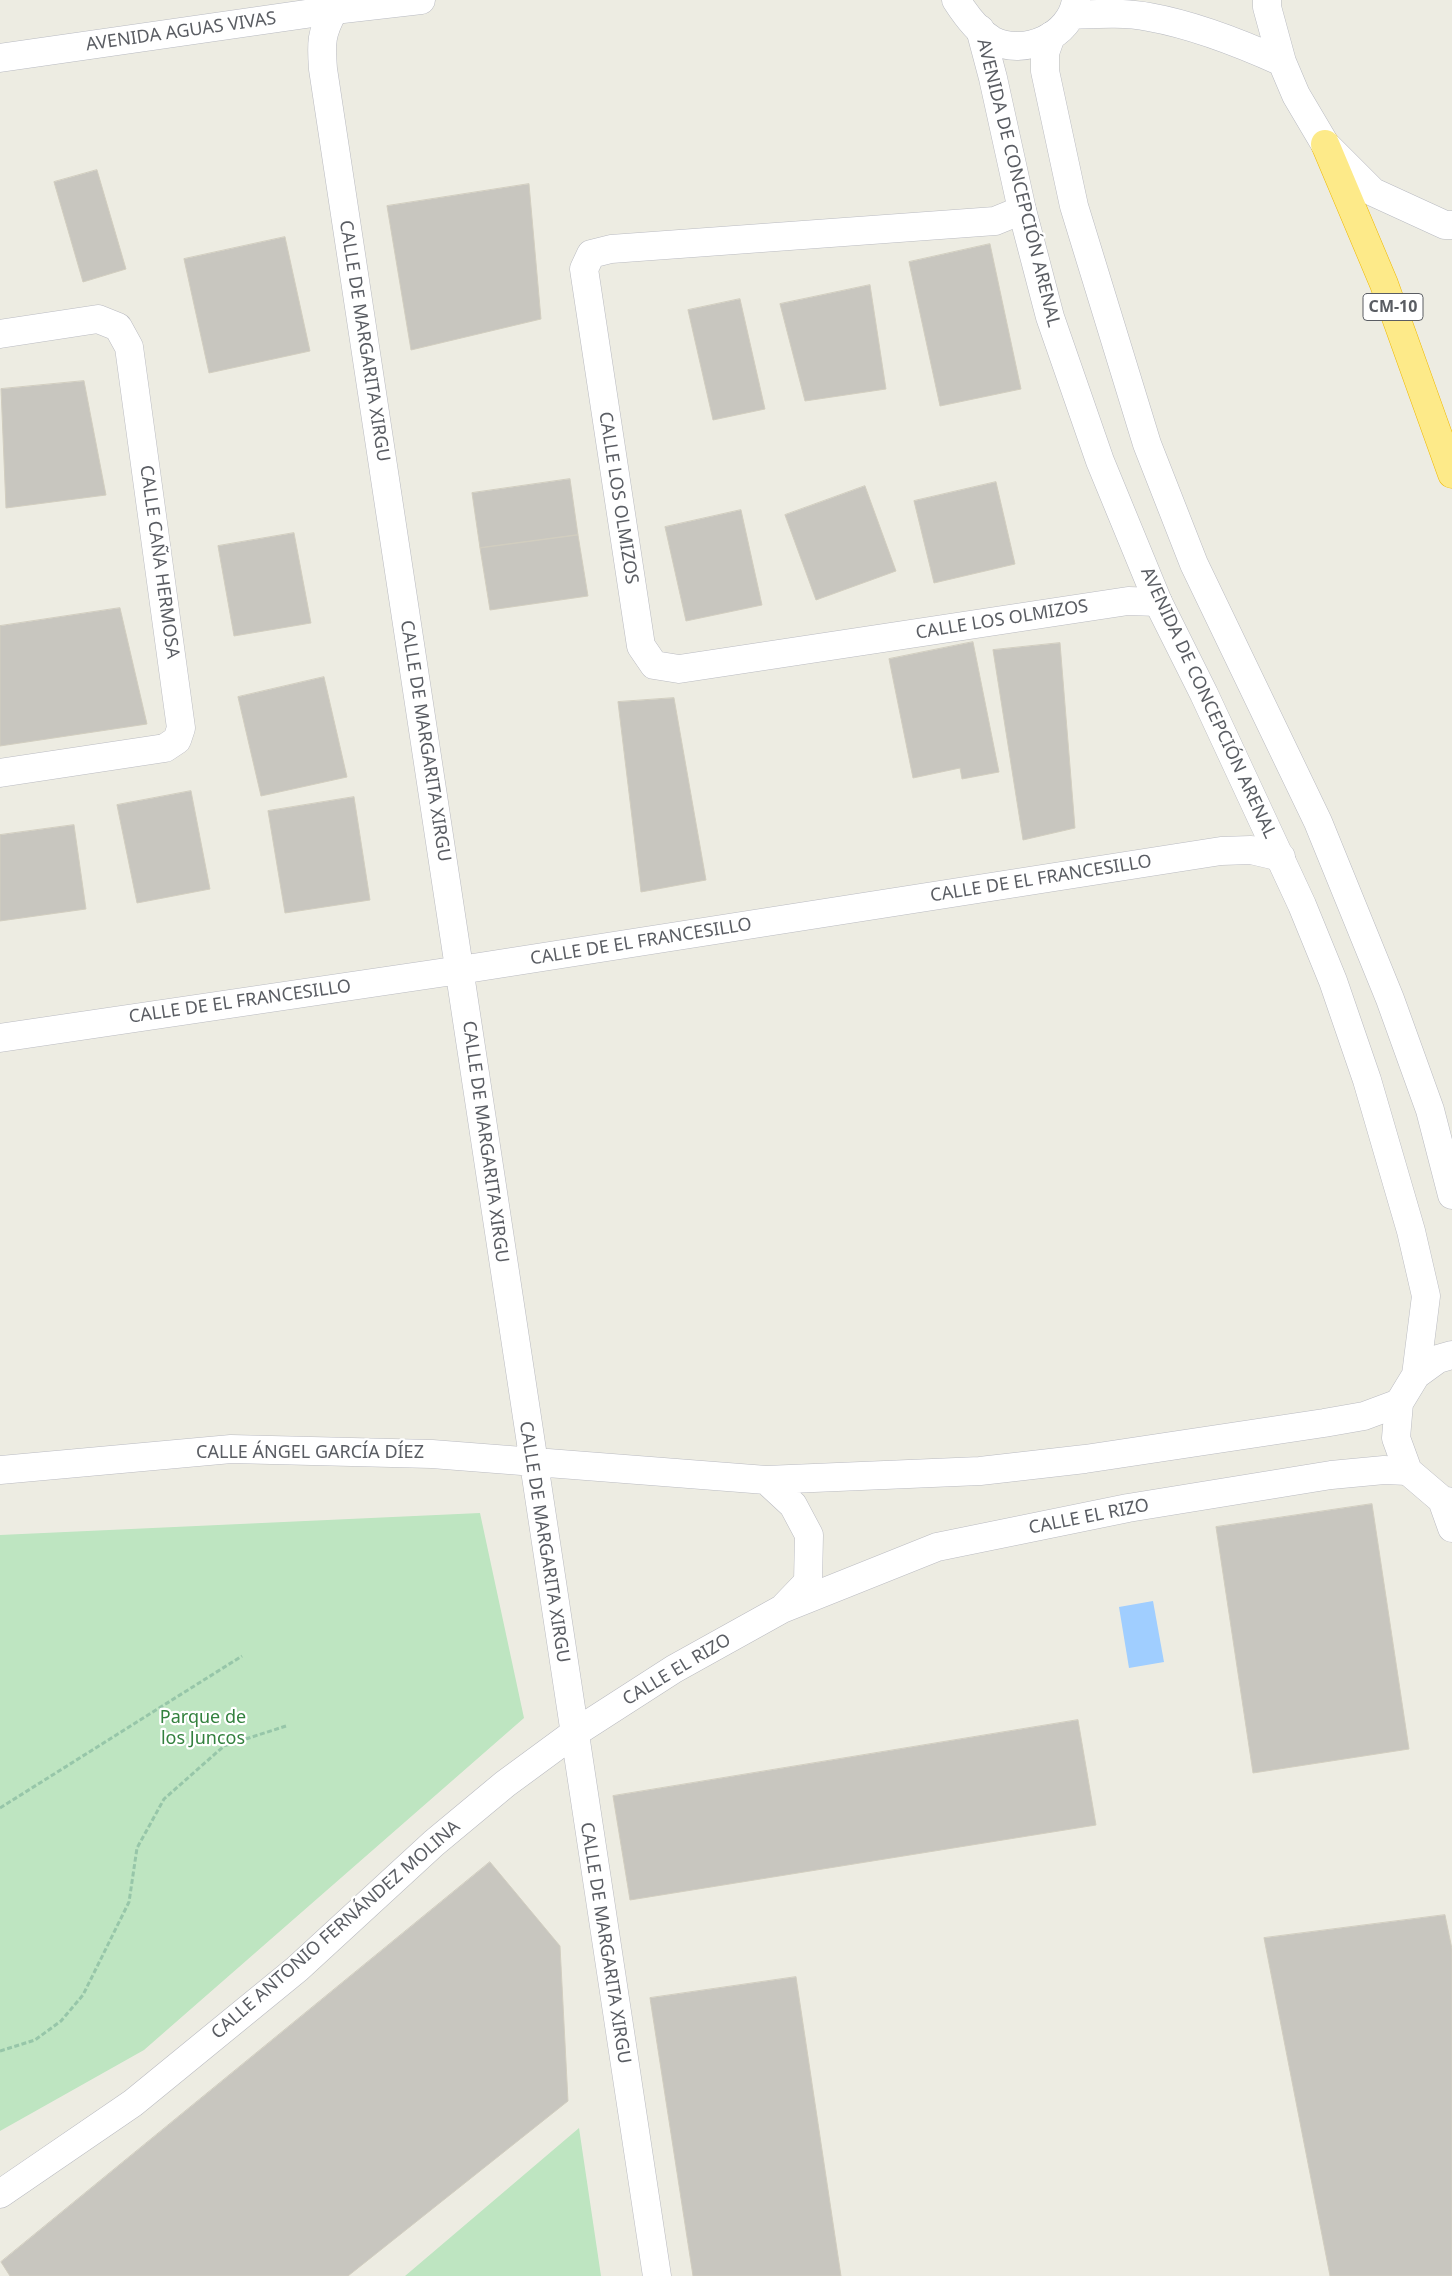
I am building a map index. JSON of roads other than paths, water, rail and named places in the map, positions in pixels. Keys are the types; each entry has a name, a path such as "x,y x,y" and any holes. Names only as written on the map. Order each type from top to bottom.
{"highway":[{"name":"CM-10","path":"1325,144 1384,284 1452,474"}],"street":[{"name":"AVENIDA AGUAS VIVAS","path":"0,58 334,10 421,0"},
{"path":"956,0 980,29 992,39 1006,45 1033,44 1051,36 1064,27 1074,8 1098,14 1148,16 1212,34 1249,47 1282,62"},
{"name":"CM-10","path":"1267,0 1267,7 1282,62 1296,94 1325,144 1374,192 1445,225 1452,225"},
{"name":"CALLE DE MARGARITA XIRGU","path":"334,10 324,27 321,41 323,69 460,970 573,1734 657,2276"},
{"name":"AVENIDA DE CONCEPCIÓN ARENAL","path":"980,29 993,78 1022,210 1050,317 1100,462 1158,602 1281,857 1336,990 1367,1080 1411,1231 1426,1296 1416,1375"},
{"path":"1051,36 1045,53 1046,71 1074,206 1147,444 1194,564 1318,822 1376,965 1430,1110 1452,1195"},
{"name":"CALLE LOS OLMIZOS","path":"1022,210 996,221 611,249 591,254 584,269 641,646 654,665 679,669 1119,602 1158,602"},
{"name":"CALLE CAÑA HERMOSA","path":"0,334 98,319 118,327 129,347 182,728 177,740 165,748 0,773"},
{"name":"CALLE DE EL FRANCESILLO","path":"0,1038 460,970 1221,851 1250,850 1281,857"},
{"path":"1452,1355 1438,1359 1416,1375 1399,1403 1396,1438 1408,1471 1447,1501 1452,1528"},
{"path":"532,1462 766,1480 980,1471 1085,1459 1324,1423 1364,1416 1399,1403"},
{"name":"CALLE ÁNGEL GARCÍA DÍEZ","path":"0,1470 231,1449 432,1454 532,1462"},
{"name":"CALLE EL RIZO","path":"573,1734 674,1669 782,1609 937,1547 1138,1506 1331,1475 1384,1470 1408,1471"},
{"name":"CALLE EL RIZO","path":"766,1480 793,1505 809,1535 808,1582 782,1609"},
{"name":"CALLE ANTONIO FERNÁNDEZ MOLINA","path":"0,2194 133,2103 297,1969 434,1843 505,1784 573,1734"}],"water":[{"path":"1153,1601 1164,1662 1129,1668 1119,1607"}],"park label":[{"name":"Parque de los Juncos","path":"203,1728"}]}
